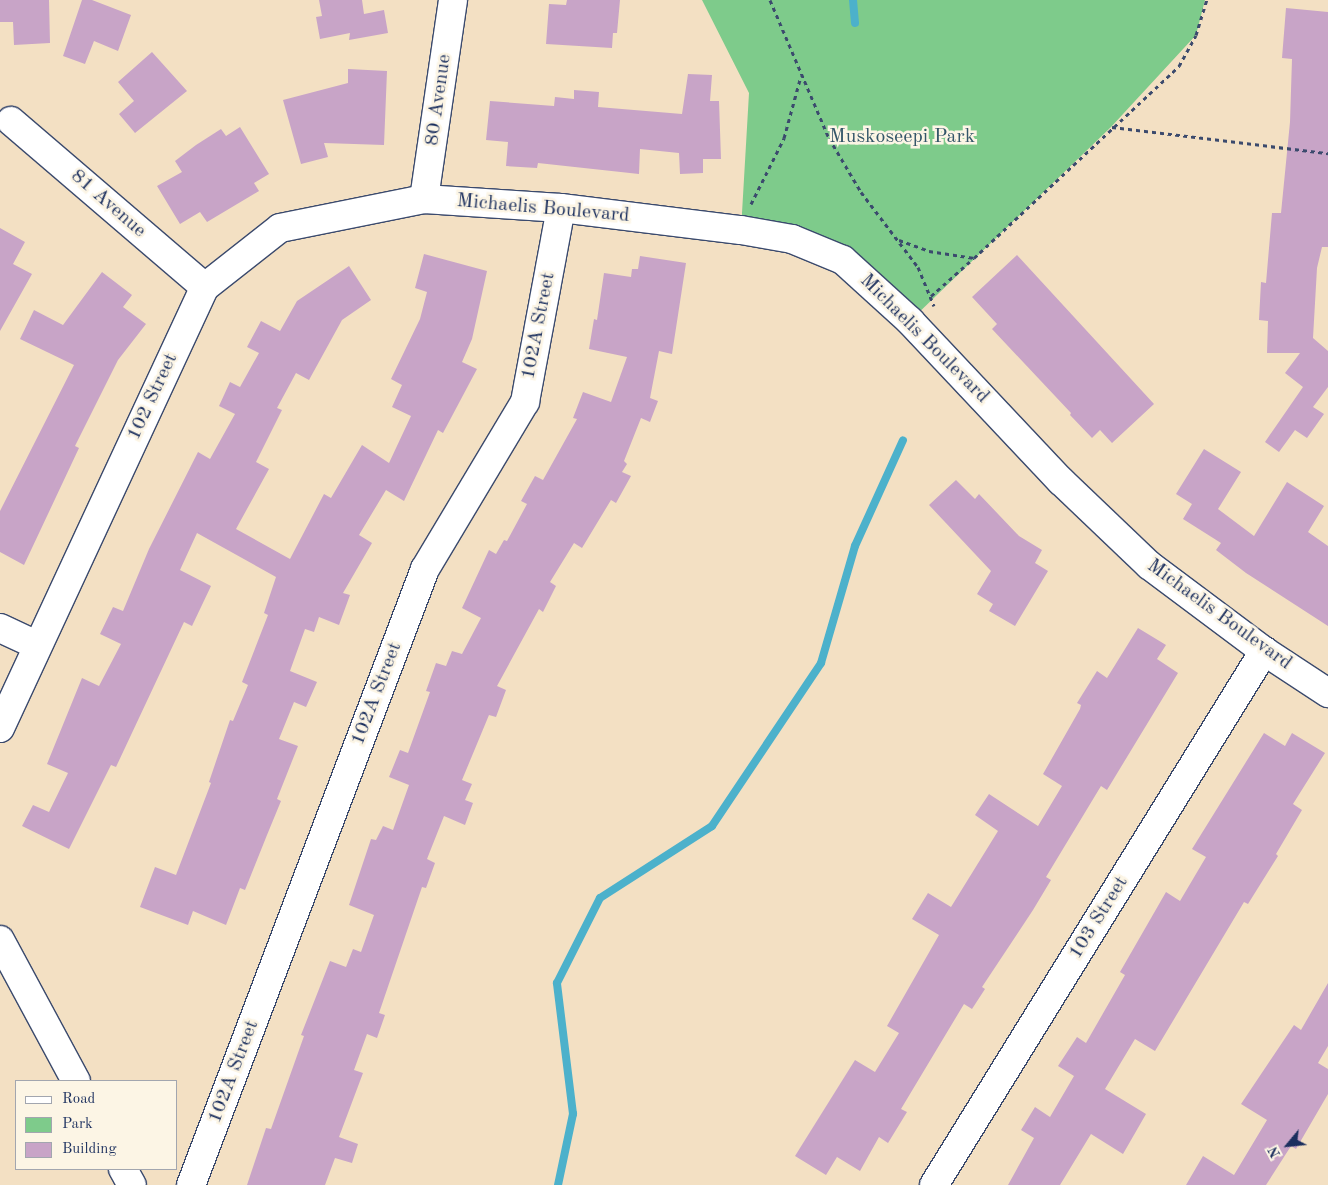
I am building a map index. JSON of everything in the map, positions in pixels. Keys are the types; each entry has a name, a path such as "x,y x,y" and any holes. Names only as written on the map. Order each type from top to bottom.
{"street":[{"name":"80 Avenue","path":"424,199 453,0"},
{"name":"81 Avenue","path":"11,121 205,287"},
{"name":"Michaelis Boulevard","path":"424,199 561,208 741,230 792,239 843,260 935,347 1111,530 1195,602 1328,693"},
{"name":"102 Street","path":"0,728 36,645 205,287 280,228 424,199"},
{"name":"102A Street","path":"192,1185 425,569 525,402 561,208"},
{"path":"0,628 36,645"},
{"name":"103 Street","path":"934,1185 1264,651"},
{"path":"0,940 75,1080"},
{"path":"124,1170 132,1185"}],"path":[{"path":"770,0 801,75 844,164 860,192 918,267 931,296 937,317 935,347"},
{"path":"931,296 974,258 1111,127 1180,66 1196,35 1207,0"},
{"path":"741,230 754,196 784,138 801,75"},
{"path":"1111,127 1328,153"},
{"path":"899,240 929,252 974,258"}],"green space":[{"name":"Muskoseepi Park","path":"702,0 1205,0 1196,35 1111,127 910,321 869,281 741,230 749,93"}],"building":[{"path":"0,0 49,0 50,43 14,45 13,22 0,22"},
{"path":"82,0 92,0 131,15 118,51 94,41 85,64 63,56"},
{"path":"319,0 362,0 364,14 384,10 388,33 349,40 350,33 320,39 316,17 322,16"},
{"path":"567,0 620,0 617,33 613,33 612,48 546,44 549,4 566,5"},
{"path":"1286,8 1328,12 1328,247 1322,247 1317,268 1313,338 1328,351 1328,387 1313,407 1324,414 1307,438 1295,430 1279,452 1265,442 1303,387 1285,373 1300,353 1267,353 1268,321 1259,320 1261,282 1266,283 1272,213 1281,213 1290,122 1292,59 1282,58"},
{"path":"152,52 187,91 135,133 119,114 134,101 118,82"},
{"path":"348,69 387,71 384,145 324,143 328,157 301,164 283,100 348,83"},
{"path":"688,74 712,75 710,101 719,101 721,159 703,159 703,173 680,174 679,153 640,149 639,174 538,163 537,168 506,166 508,142 486,140 490,101 554,106 555,97 574,99 574,90 599,92 598,107 682,114"},
{"path":"240,127 269,174 254,183 259,191 207,222 200,212 180,224 157,186 182,172 175,161 196,145 221,129 226,136"},
{"path":"0,228 25,242 13,264 32,274 0,331"},
{"path":"424,254 487,271 472,339 462,362 477,369 443,433 438,430 404,501 386,490 359,535 372,543 343,593 350,595 339,625 319,617 314,632 305,629 290,671 317,682 306,707 294,702 279,739 298,746 277,799 281,801 245,890 240,888 226,925 193,911 188,925 140,907 155,867 176,875 211,783 209,782 230,720 233,721 248,685 242,682 268,615 264,613 276,577 197,533 180,570 211,586 192,626 184,622 116,767 111,765 69,849 22,826 33,805 49,812 68,773 47,764 82,678 99,686 121,644 100,634 113,607 123,611 149,549 198,452 210,459 235,414 219,406 230,382 240,387 259,353 247,347 261,321 280,331 297,301 349,266 371,300 342,320 309,380 296,373 277,408 282,410 256,462 269,469 236,529 290,559 324,494 331,498 362,445 389,463 411,416 392,407 402,385 391,379 420,319 427,292 415,288"},
{"path":"1017,255 1154,404 1112,443 1100,430 1092,438 992,329 997,324 972,297"},
{"path":"640,256 686,263 672,354 659,351 650,398 658,401 650,422 641,418 624,461 627,464 622,472 631,476 616,503 611,500 582,548 574,543 550,582 556,586 543,612 539,609 497,686 506,690 496,717 489,715 462,780 472,784 465,800 473,803 465,825 444,816 427,859 435,863 426,888 422,887 379,1013 385,1015 377,1038 367,1034 354,1070 363,1073 339,1137 358,1144 352,1163 335,1158 325,1185 247,1185 266,1128 271,1129 304,1036 301,1035 330,961 346,967 353,949 361,952 374,915 349,905 371,839 376,840 383,826 393,830 409,785 389,777 400,750 408,753 430,692 426,691 436,663 446,666 452,651 462,654 481,618 462,608 489,550 496,554 504,540 507,541 527,504 521,501 535,476 543,480 577,419 573,418 583,392 611,402 627,357 589,349 594,319 597,320 604,273 631,277 632,269 638,269"},
{"path":"102,272 132,295 123,307 146,324 118,360 75,446 79,448 24,565 0,552 0,511 74,365 20,339 34,310 63,325"},
{"path":"1204,449 1241,472 1218,509 1254,536 1287,482 1324,506 1308,532 1328,546 1328,626 1246,573 1216,550 1221,543 1183,519 1192,504 1176,494"},
{"path":"956,480 975,499 979,494 1019,536 1042,550 1035,563 1048,571 1015,626 989,611 993,604 977,594 991,571 929,505"},
{"path":"1138,628 1166,645 1157,659 1178,673 1107,790 1101,786 1046,877 1051,880 982,987 985,989 972,1009 964,1004 901,1109 907,1112 888,1143 879,1137 860,1171 837,1157 826,1175 795,1156 855,1060 875,1072 899,1033 887,1026 939,935 912,919 928,893 951,907 998,831 975,815 989,794 1038,826 1062,786 1043,774 1080,709 1081,705 1077,703 1097,671 1107,678"},
{"path":"1264,733 1285,746 1292,733 1325,753 1293,804 1302,810 1276,854 1278,856 1248,904 1244,902 1155,1051 1135,1039 1105,1089 1146,1114 1123,1154 1091,1134 1060,1185 1008,1185 1034,1138 1021,1130 1035,1107 1050,1117 1074,1076 1058,1066 1077,1037 1086,1043 1125,975 1120,972 1166,892 1180,901 1206,857 1192,849"},
{"path":"1328,983 1328,1046 1318,1063 1328,1069 1328,1094 1296,1149 1291,1146 1266,1185 1186,1185 1203,1156 1234,1175 1267,1120 1241,1104 1294,1025 1301,1030"}],"waterway":[{"path":"853,0 855,23"},
{"path":"558,1185 573,1114 557,983 600,898 712,826 821,663 855,546 903,440"}]}
